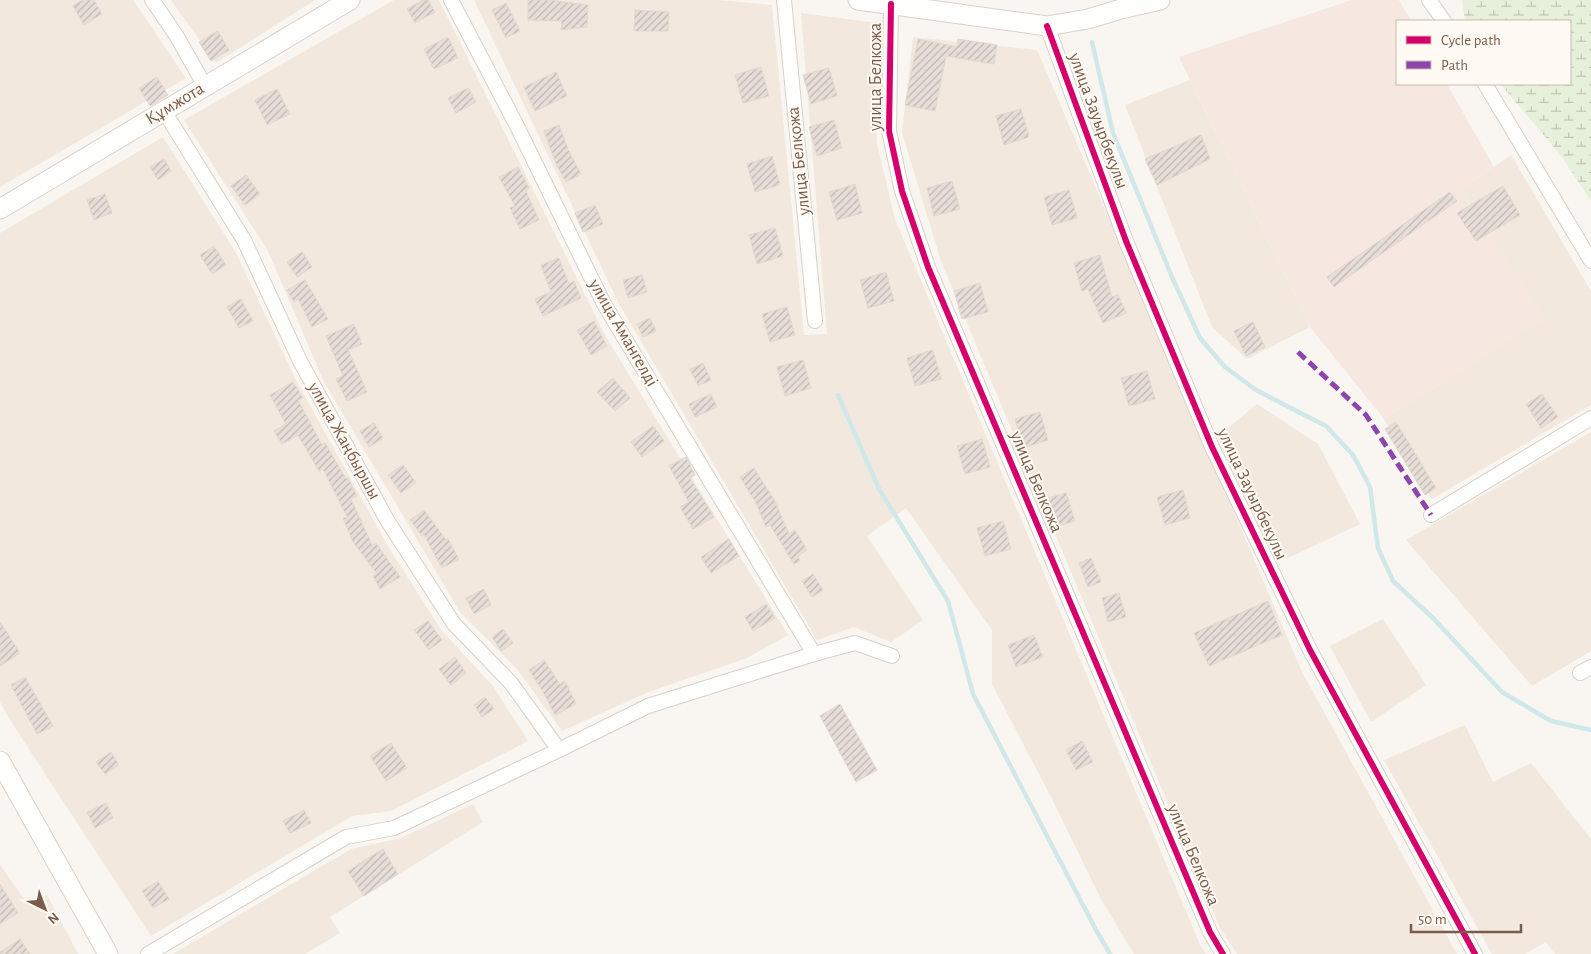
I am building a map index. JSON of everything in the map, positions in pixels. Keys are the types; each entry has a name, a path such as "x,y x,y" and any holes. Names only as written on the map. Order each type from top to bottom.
{"street":[{"path":"152,0 206,86"},
{"name":"Құмжота","path":"0,208 350,0"},
{"name":"улица Амангелді","path":"451,0 517,126 604,304 814,654"},
{"name":"улица Белқожа","path":"784,0 815,321"},
{"path":"858,0 1047,26 1088,20 1118,4 1160,0"},
{"path":"1429,0 1443,20"},
{"name":"улица Белкожа","path":"891,4 889,130 902,191 928,267 1210,932 1223,954"},
{"name":"улица Зауырбекулы","path":"1047,26 1126,241 1212,447 1310,650 1475,954"},
{"path":"1487,85 1591,261"},
{"name":"улица Жаңбыршы","path":"164,111 244,240 300,362 388,520 454,624 511,683 559,750"},
{"path":"1431,515 1591,418"},
{"path":"148,954 346,837 394,828 648,706 855,643 892,656"},
{"path":"0,761 108,954"}],"shaded area":[{"path":"0,0 133,0 186,78 0,187"},
{"path":"171,0 315,0 216,63"},
{"path":"394,0 439,0 606,337 788,635 747,658 646,693 562,731 517,669 460,612 324,382 268,251 184,120"},
{"path":"474,0 718,0 772,5 804,335 827,334 801,13 877,23 877,144 895,219 1201,947 1206,954 1134,954 1101,899 1052,799 992,684 992,630 906,508 867,536 923,620 891,642 854,627 817,640 619,304"},
{"path":"1352,0 1399,0 1410,20 1396,20 1396,85 1448,85 1494,167 1461,190 1546,318 1384,419 1310,327 1179,57"},
{"path":"913,37 1037,50 1302,672 1457,954 1237,954 1220,928 941,261 902,133"},
{"path":"1190,80 1310,327 1247,359 1212,327 1125,105"},
{"path":"163,137 236,253 297,382 389,548 442,631 493,686 528,741 391,811 352,816 151,936 0,702 0,233"},
{"path":"1511,155 1591,291 1591,405 1432,499 1384,419 1545,318 1461,190"},
{"path":"1257,404 1318,444 1360,524 1286,559 1223,432"},
{"path":"1591,432 1591,651 1532,686 1406,540"},
{"path":"1383,619 1426,685 1371,722 1330,646"},
{"path":"1465,725 1493,782 1531,763 1591,839 1591,954 1555,954 1546,942 1525,954 1492,954 1384,760"},
{"path":"473,804 483,822 330,917 340,933 305,954 173,954 351,849 401,838"},
{"path":"0,865 27,903 47,895 78,954 0,954"}],"green space":[{"path":"1462,0 1591,0 1591,201 1560,154 1502,85 1571,85 1571,20 1465,20"}],"building":[{"path":"82,0 94,0 102,14 84,25 73,6"},
{"path":"423,0 428,0 435,12 415,23 407,9"},
{"path":"528,0 548,0 588,5 587,27 561,30 562,21 528,20"},
{"path":"506,3 520,31 506,38 492,10"},
{"path":"635,10 669,12 668,31 634,31"},
{"path":"218,31 229,50 211,61 199,42"},
{"path":"448,37 458,58 434,69 424,49"},
{"path":"918,39 957,47 958,39 997,45 994,64 946,56 935,111 905,105"},
{"path":"761,67 769,96 743,103 735,75"},
{"path":"829,68 837,96 811,104 803,75"},
{"path":"556,72 567,96 535,111 524,87"},
{"path":"157,77 168,95 150,106 139,88"},
{"path":"468,88 476,102 456,113 448,98"},
{"path":"277,89 290,114 267,125 255,100"},
{"path":"1021,109 1029,137 1004,145 996,116"},
{"path":"834,120 842,148 817,156 809,127"},
{"path":"559,125 568,149 581,174 566,182 557,166 544,131"},
{"path":"1201,135 1210,159 1157,185 1145,159"},
{"path":"772,156 780,185 755,192 747,164"},
{"path":"164,159 171,171 158,180 150,167"},
{"path":"518,167 529,188 526,191 539,220 520,229 510,208 515,206 499,177"},
{"path":"246,175 260,194 245,205 231,186"},
{"path":"952,181 960,209 934,216 927,188"},
{"path":"855,184 862,213 837,220 829,192"},
{"path":"1503,186 1520,215 1476,241 1457,213"},
{"path":"1069,190 1077,218 1052,225 1044,197"},
{"path":"1450,192 1457,201 1334,287 1327,277"},
{"path":"105,194 112,213 94,220 87,200"},
{"path":"595,205 603,224 583,232 575,213"},
{"path":"775,228 783,256 757,264 749,235"},
{"path":"214,246 226,265 212,274 200,255"},
{"path":"302,252 312,267 297,277 287,262"},
{"path":"1100,255 1112,297 1118,294 1126,313 1103,323 1088,289 1082,291 1074,263"},
{"path":"559,258 569,284 574,281 581,298 543,316 535,299 551,292 541,265"},
{"path":"886,272 894,301 868,308 860,280"},
{"path":"642,275 647,292 628,298 623,280"},
{"path":"305,280 328,319 312,327 298,299 294,302 287,290"},
{"path":"980,283 988,312 962,319 954,291"},
{"path":"241,299 253,321 239,328 227,307"},
{"path":"787,307 795,335 770,342 762,314"},
{"path":"650,318 656,331 643,337 637,324"},
{"path":"594,321 607,346 591,355 577,330"},
{"path":"1253,322 1265,347 1246,356 1234,331"},
{"path":"354,324 362,344 348,350 367,392 347,401 336,379 343,376 326,336"},
{"path":"933,350 941,379 915,386 907,358"},
{"path":"803,360 811,388 785,396 777,367"},
{"path":"703,363 711,380 698,386 690,369"},
{"path":"1147,371 1155,399 1129,406 1121,378"},
{"path":"613,378 630,398 615,411 597,392"},
{"path":"293,382 303,398 298,400 322,445 325,443 346,479 348,478 357,496 351,499 372,545 376,543 400,577 380,589 373,576 377,574 353,542 343,518 347,517 323,469 319,471 298,435 282,444 274,431 286,424 270,395"},
{"path":"711,394 717,407 695,417 689,404"},
{"path":"1542,394 1558,417 1541,428 1526,404"},
{"path":"1040,412 1048,440 1023,448 1015,419"},
{"path":"1396,422 1436,488 1425,495 1385,429"},
{"path":"374,423 383,438 369,447 360,431"},
{"path":"653,426 664,441 642,457 631,442"},
{"path":"982,439 990,467 965,474 957,446"},
{"path":"686,457 695,475 690,478 714,517 693,529 680,507 689,502 669,466"},
{"path":"403,465 416,483 401,493 388,475"},
{"path":"754,468 775,501 789,534 795,530 807,550 798,556 800,561 794,564 770,525 766,527 756,503 740,477"},
{"path":"1183,490 1190,518 1165,525 1157,497"},
{"path":"1066,493 1075,521 1049,529 1041,500"},
{"path":"424,510 446,540 448,539 459,559 442,568 424,535 422,536 410,520"},
{"path":"1003,521 1011,549 985,556 977,528"},
{"path":"729,539 739,556 711,573 701,557"},
{"path":"1091,558 1101,582 1088,587 1079,563"},
{"path":"813,574 823,590 812,597 802,581"},
{"path":"484,589 491,605 474,614 466,598"},
{"path":"1119,593 1126,617 1108,622 1102,598"},
{"path":"1268,601 1282,635 1209,666 1194,633"},
{"path":"766,604 775,618 753,631 745,617"},
{"path":"428,621 442,640 429,650 414,630"},
{"path":"0,622 20,653 0,666"},
{"path":"503,629 513,643 501,651 492,637"},
{"path":"1034,635 1043,657 1016,667 1008,645"},
{"path":"455,657 466,673 451,685 439,669"},
{"path":"544,660 560,684 565,681 576,704 555,715 529,670"},
{"path":"25,677 53,726 37,734 11,685"},
{"path":"485,697 494,709 482,717 474,705"},
{"path":"840,704 877,770 856,782 820,716"},
{"path":"1082,741 1093,762 1076,770 1066,750"},
{"path":"391,743 407,768 386,781 370,756"},
{"path":"111,752 119,765 105,774 96,762"},
{"path":"106,803 113,818 95,828 87,812"},
{"path":"304,810 311,823 290,833 283,821"},
{"path":"383,849 398,874 364,896 348,871"},
{"path":"158,881 169,899 153,908 142,891"},
{"path":"0,884 18,913 0,924"},
{"path":"20,939 30,954 0,954 0,952"}],"waterway":[{"path":"1092,42 1113,133 1172,277 1200,338 1225,367 1256,390 1326,426 1353,455 1370,487 1378,548 1393,581 1433,618 1502,692 1551,721 1591,730"},
{"path":"838,395 879,489 948,601 973,694 1110,954"}],"marked path":[{"path":"1298,352 1366,415 1431,515"}],"cycle path":[{"path":"891,4 889,131 902,191 928,267 1210,932 1223,954"},
{"path":"1047,26 1126,241 1212,447 1310,650 1475,954"}]}
